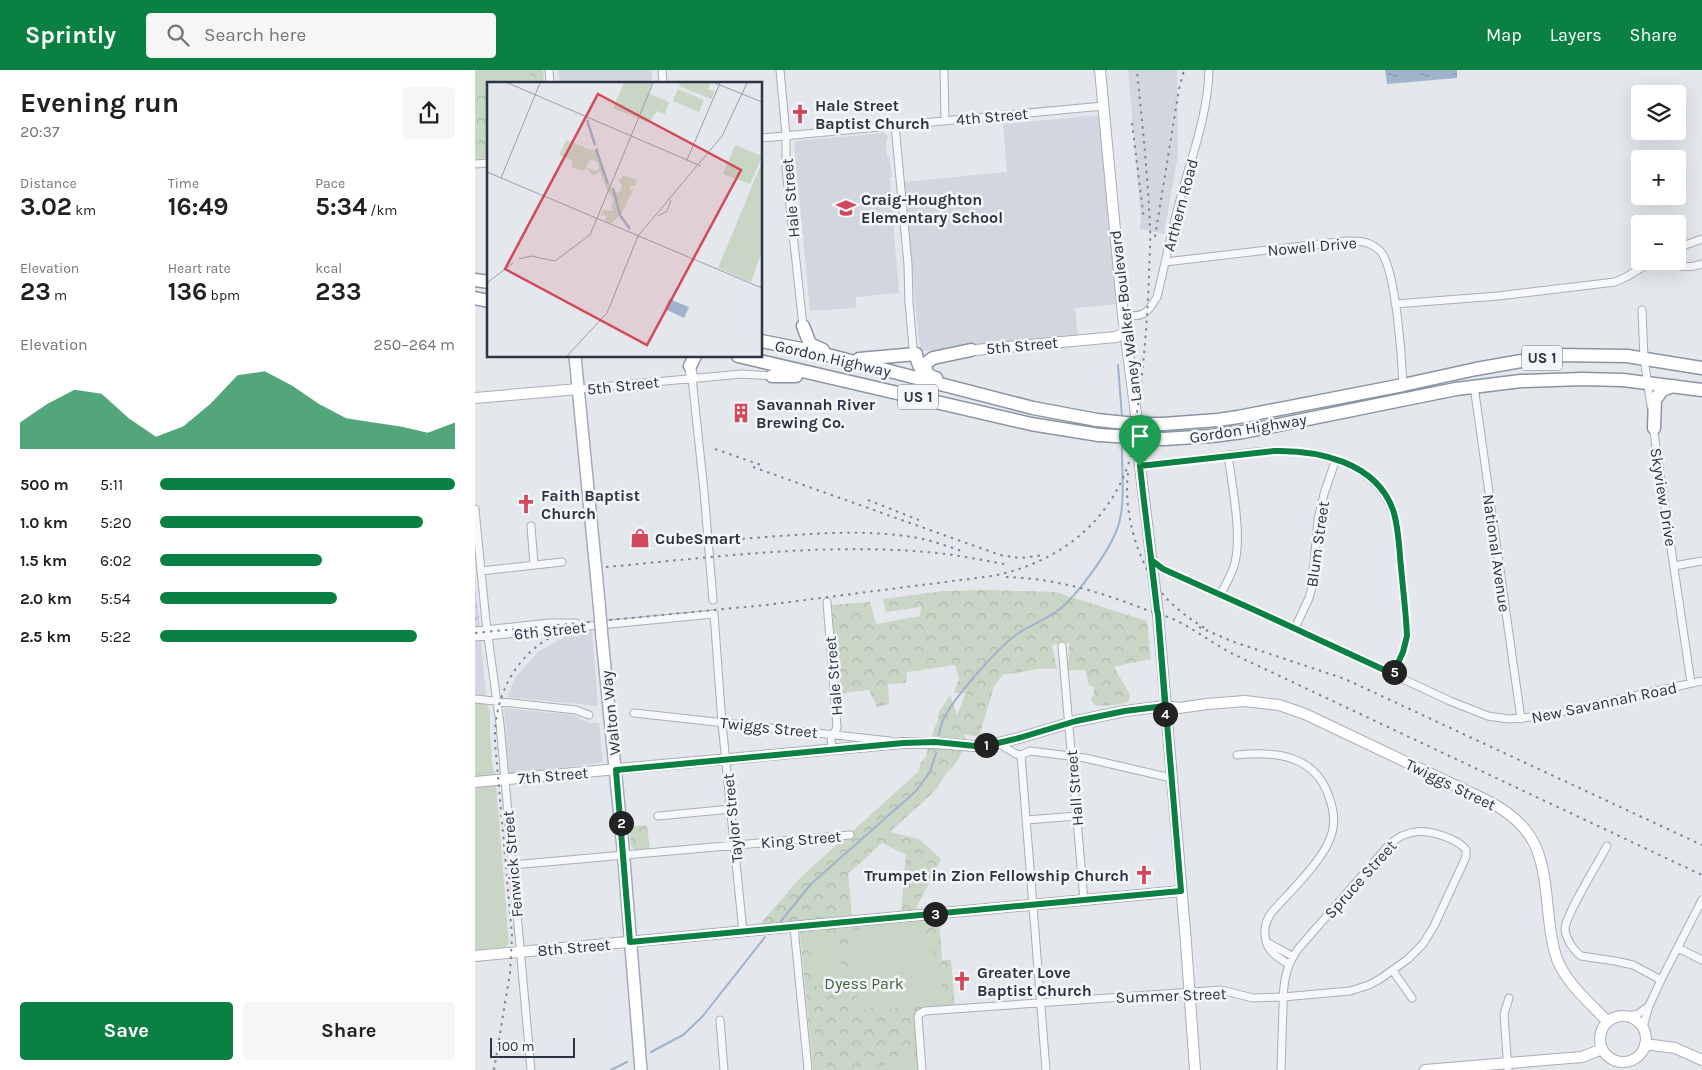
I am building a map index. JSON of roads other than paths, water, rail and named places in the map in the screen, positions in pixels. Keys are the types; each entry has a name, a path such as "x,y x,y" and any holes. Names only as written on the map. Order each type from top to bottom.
{"highway":[{"path":"785,345 797,339 803,326"},
{"path":"803,326 812,346 851,360 916,354 919,367 931,377 1073,416"},
{"name":"Gordon Highway","path":"763,341 851,360 875,368 1033,408 1097,420 1135,424 1163,424 1238,417 1476,369 1555,356 1606,355 1644,358 1702,368"},
{"path":"931,377 925,367 929,360 971,350"},
{"name":"Gordon Highway","path":"747,358 1031,424 1099,435 1164,439 1243,432 1474,386 1540,380 1602,379 1648,382 1702,390"},
{"path":"771,376 787,375 861,384"},
{"path":"1653,428 1655,400 1662,390 1674,386"}],"main road":[{"name":"Laney Walker Boulevard","path":"1100,70 1123,315 1137,414 1140,466 1158,614 1195,1070"},
{"name":"5th Street","path":"916,354 1116,337 1126,332"},
{"name":"Walton Way","path":"575,358 624,855 641,1069"},
{"name":"5th Street","path":"475,398 579,389"},
{"name":"Twiggs Street","path":"1165,706 1179,708 1245,701 1289,708 1502,808 1522,825 1532,838 1541,857 1551,938 1559,963 1572,984 1607,1022"},
{"name":"7th Street","path":"475,782 903,743 927,742 975,746 998,744 1069,723 1125,711 1165,706"},
{"name":"8th Street","path":"475,956 1181,891"},
{"path":"1628,1016 1639,1022 1643,1027 1645,1044 1637,1057 1614,1065 1602,1049 1600,1034 1607,1022 1613,1017 1628,1016"},
{"path":"1645,1044 1675,1048 1702,1060"},
{"path":"1425,1070 1507,1067 1582,1057 1602,1049"}],"street":[{"name":"Hale Street","path":"779,70 786,169 803,326"},
{"path":"944,70 945,120"},
{"name":"Arthern Road","path":"1123,315 1138,317 1151,307 1157,297 1201,126 1207,95 1209,70"},
{"name":"4th Street","path":"763,138 1103,106"},
{"path":"895,125 909,271 909,302 913,348 916,354"},
{"path":"1686,245 1702,240"},
{"name":"Nowell Drive","path":"1165,262 1336,242 1363,241 1377,248 1385,258 1395,304 1401,340 1403,385"},
{"path":"1686,267 1702,264"},
{"path":"1395,304 1498,296 1615,282 1638,270"},
{"name":"Skyview Drive","path":"1642,310 1644,358 1653,428 1691,683"},
{"path":"691,364 713,600"},
{"name":"5th Street","path":"579,389 691,364 742,374 771,376"},
{"name":"National Avenue","path":"1474,386 1521,720"},
{"path":"1140,466 1228,455 1292,451 1336,460 1359,470 1375,482 1387,498 1397,526 1407,636 1403,652 1393,674"},
{"path":"1221,594 1234,567 1237,549 1228,455"},
{"name":"Blum Street","path":"1295,628 1312,587 1318,519 1324,494 1336,460"},
{"name":"Fenwick Street","path":"475,509 505,780 531,1070"},
{"path":"531,526 534,565"},
{"name":"New Savannah Road","path":"1151,560 1163,569 1480,714 1496,718 1521,720 1702,681"},
{"path":"1674,566 1702,561"},
{"path":"481,570 562,562"},
{"name":"Hale Street","path":"827,602 837,728 831,738 831,750"},
{"name":"6th Street","path":"475,631 488,632 550,623 624,622 713,614"},
{"name":"Taylor Street","path":"713,614 743,932"},
{"name":"6th Street","path":"475,637 488,632"},
{"name":"Hall Street","path":"1062,646 1084,901"},
{"path":"475,699 576,710 589,715"},
{"name":"Twiggs Street","path":"634,713 903,743"},
{"path":"998,744 1010,752 1021,755 1030,751 1085,758 1171,778"},
{"path":"1237,755 1270,753 1304,764 1323,782 1329,795 1334,816 1332,835 1326,849 1268,918 1264,928 1270,950 1288,964"},
{"path":"1021,755 1046,1070"},
{"path":"658,816 731,809"},
{"path":"1026,820 1077,816"},
{"name":"Spruce Street","path":"1281,1070 1283,997 1288,964 1292,956 1388,846 1399,836 1416,831 1432,832 1461,844 1467,850"},
{"name":"King Street","path":"512,866 850,834"},
{"path":"1607,846 1571,912 1566,927 1569,941 1581,956 1628,964 1642,969 1661,980"},
{"name":"Summer Street","path":"922,1070 918,1020 919,1014 925,1012 1221,990 1253,998 1283,997 1350,991 1369,984 1393,971 1417,952 1429,936 1466,858 1467,850"},
{"path":"1643,1027 1649,1006 1661,980 1702,900"},
{"path":"791,927 808,1070"},
{"path":"1267,942 1292,956"},
{"path":"1678,948 1702,960"},
{"path":"1393,971 1412,998"},
{"path":"1507,1067 1504,1014 1509,998"},
{"path":"1628,1016 1638,1014 1649,1006"},
{"path":"720,1020 724,1070"}],"water":[{"path":"1385,70 1457,70 1457,78 1387,84"}],"waterway":[{"path":"1118,365 1122,417"},
{"path":"939,735 943,720 956,699 988,662 1017,634 1060,609 1083,584 1106,551 1116,532 1121,511 1123,488 1122,442"},
{"path":"781,921 811,884 916,791 930,772 936,753"},
{"path":"651,1052 683,1035 702,1017 765,937"},
{"path":"611,1070 627,1062"}],"railway":[{"path":"475,633 766,605 992,576 1046,558 1077,538 1091,525 1114,495 1126,471 1134,442 1145,344 1150,240 1137,70"},
{"path":"1155,237 1179,89 1184,70"},
{"path":"1132,123 1144,220"},
{"path":"715,449 761,465"},
{"path":"753,467 1000,555 1020,558 1045,555"},
{"path":"1128,473 1128,506 1131,523 1135,540 1148,572 1167,599 1176,608 1207,629"},
{"path":"868,500 919,520"},
{"path":"720,540 836,533 883,534 921,538 965,552"},
{"path":"606,567 733,555 861,549 904,550 946,554 1009,565"},
{"path":"1006,577 1041,580 1076,587 1173,619 1233,654 1702,875"},
{"path":"1199,627 1231,641 1345,679 1702,845"},
{"path":"494,1070 510,973 512,936 495,742 499,705 505,687 525,657 554,635 572,628"}],"place":[{"name":"Hale Street Baptist Church","path":"800,114"},
{"name":"Craig-Houghton Elementary School","path":"846,208"},
{"name":"Savannah River Brewing Co.","path":"741,413"},
{"name":"Faith Baptist Church","path":"526,504"},
{"name":"CubeSmart","path":"640,538"},
{"name":"Trumpet in Zion Fellowship Church","path":"1144,875"},
{"name":"Greater Love Baptist Church","path":"962,981"}],"park label":[{"name":"Dyess Park","path":"864,983"}]}
